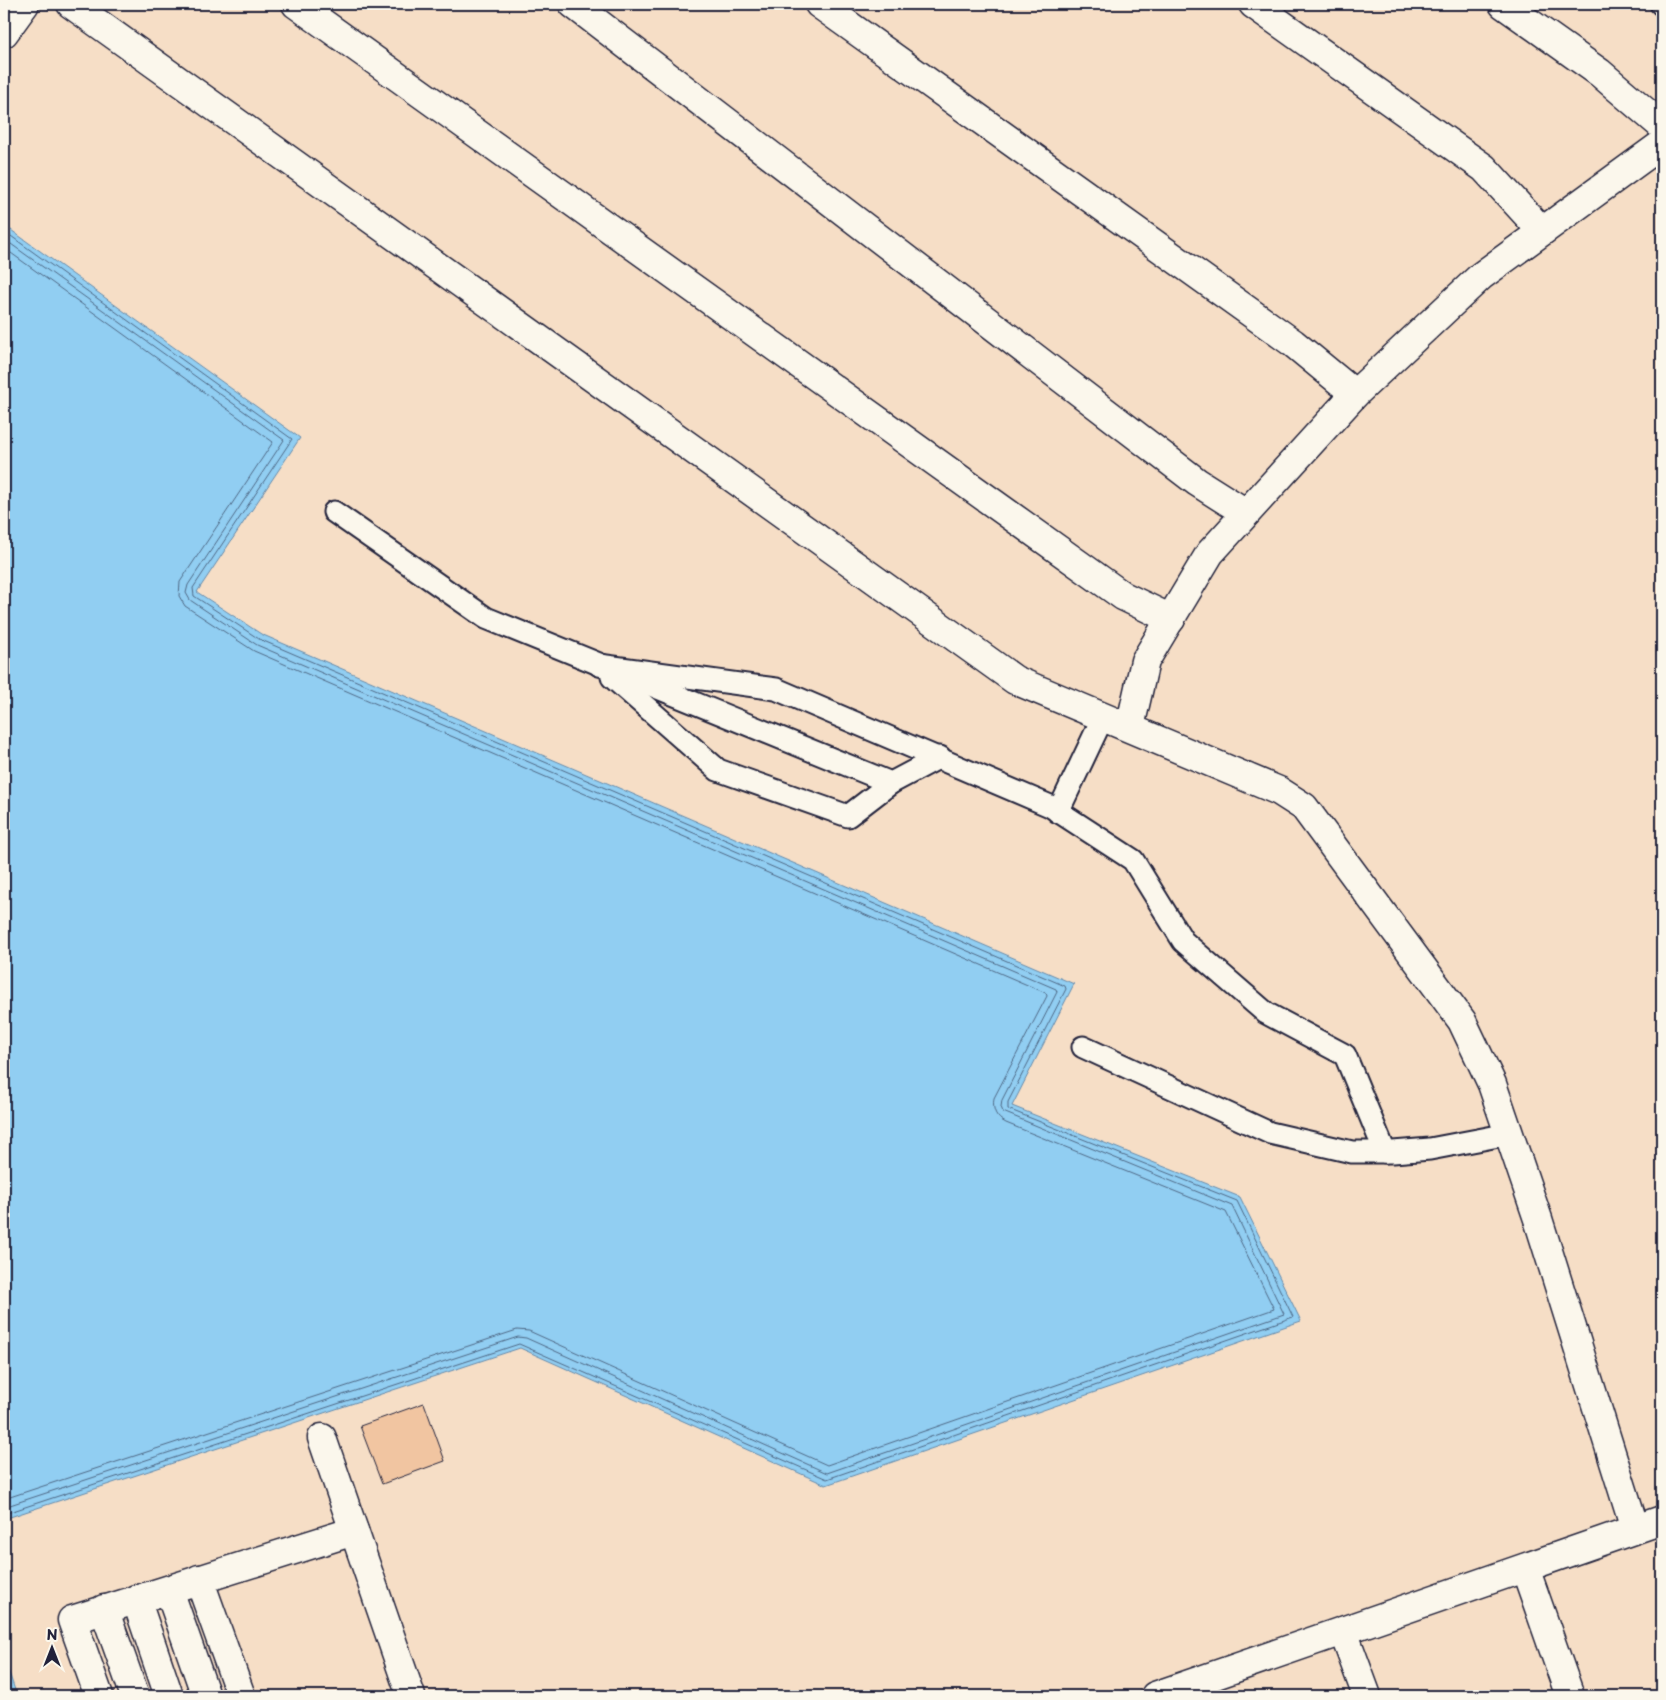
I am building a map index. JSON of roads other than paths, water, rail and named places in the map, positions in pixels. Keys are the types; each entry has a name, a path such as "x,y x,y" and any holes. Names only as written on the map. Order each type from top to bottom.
{"street":[{"path":"4,33 25,4"},
{"path":"71,4 1015,680 1279,791 1304,807 1462,1021 1492,1084 1510,1134 1635,1529"},
{"path":"296,4 1124,596 1171,618"},
{"path":"573,4 1197,482 1246,513"},
{"path":"819,4 1293,343 1355,394"},
{"path":"1253,4 1484,168 1542,231"},
{"path":"1503,4 1600,73 1662,126"},
{"path":"1130,727 1145,661 1210,553 1246,513 1355,394 1481,276 1662,144"},
{"path":"322,1438 412,1696"},
{"path":"1157,1696 1662,1520"},
{"path":"99,1696 72,1620 354,1531"},
{"path":"1525,1568 1570,1696"},
{"path":"199,1579 240,1696"},
{"path":"169,1590 206,1696"},
{"path":"136,1599 169,1696"},
{"path":"104,1609 135,1696"},
{"path":"1343,1631 1367,1696"}],"lane":[{"path":"334,512 486,618 890,783"},
{"path":"599,665 776,690 940,757 1058,812 1133,860 1182,941 1266,1013 1345,1055 1385,1152"},
{"path":"599,665 718,770 848,816 890,783 940,757"},
{"path":"1058,812 1103,716"},
{"path":"1083,1047 1270,1133 1352,1152 1430,1149 1510,1134"}],"water":[{"path":"4,225 300,438 197,592 261,634 1074,984 1012,1106 1240,1197 1301,1321 826,1485 520,1348 4,1519"},
{"path":"4,1658 17,1696 4,1696"}]}
